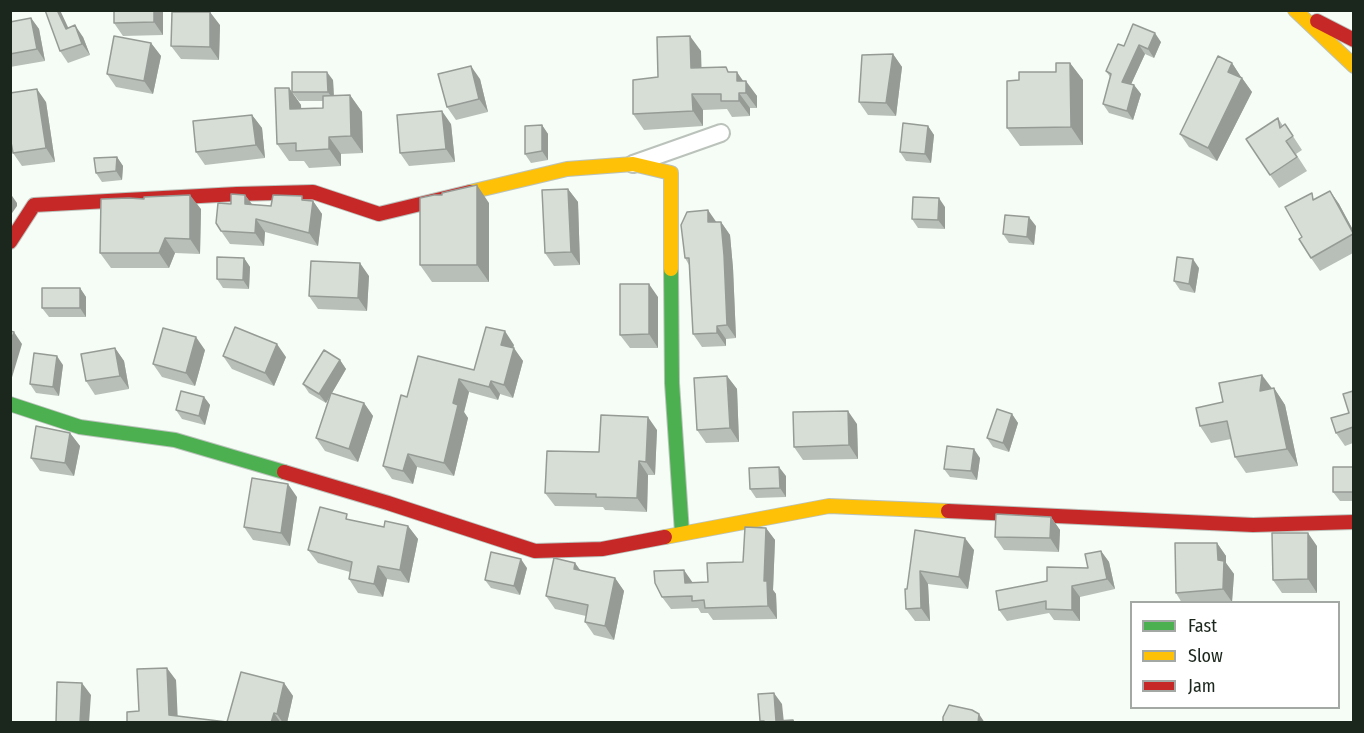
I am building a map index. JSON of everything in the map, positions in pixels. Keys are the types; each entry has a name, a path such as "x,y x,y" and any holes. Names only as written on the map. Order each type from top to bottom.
{"street":[{"path":"1296,10 1353,40"},
{"path":"1296,10 1353,66"},
{"path":"10,242 34,205 313,192 379,213 567,169 633,164 721,133"},
{"path":"633,164 671,172 672,383 682,533"},
{"path":"10,404 80,427 175,440 388,503 536,551 602,549 829,506 1254,525 1353,522"}],"building":[{"path":"45,10 57,10 66,29 75,25 82,44 60,51"},
{"path":"114,10 154,10 154,22 114,23"},
{"path":"172,12 210,12 210,47 171,46"},
{"path":"31,18 37,49 10,54 10,22"},
{"path":"1133,24 1155,33 1148,49 1139,45 1122,82 1134,85 1127,111 1103,104 1111,74 1106,71 1118,44 1124,46"},
{"path":"114,36 151,43 144,81 107,74"},
{"path":"690,36 691,68 726,67 728,72 737,72 737,81 746,81 746,93 739,93 739,101 721,101 721,94 692,94 693,111 633,114 633,80 658,77 657,37"},
{"path":"893,54 886,103 859,102 862,55"},
{"path":"1218,56 1232,63 1228,72 1242,78 1208,148 1180,134"},
{"path":"1056,63 1070,63 1071,127 1007,128 1007,81 1019,80 1019,72 1056,72"},
{"path":"471,66 479,99 447,107 438,74"},
{"path":"292,72 327,72 328,92 292,92"},
{"path":"275,88 289,88 290,109 323,108 323,96 350,95 351,136 329,137 329,149 296,151 296,143 277,144"},
{"path":"37,89 46,148 13,153 10,137 10,93"},
{"path":"442,111 446,149 400,153 397,115"},
{"path":"252,115 256,145 196,152 193,121"},
{"path":"1278,118 1280,128 1285,124 1293,136 1286,141 1297,157 1270,175 1246,139"},
{"path":"903,123 928,126 925,154 900,152"},
{"path":"542,125 542,151 525,154 525,126"},
{"path":"117,157 116,171 96,173 94,158"},
{"path":"477,185 477,265 420,265 420,198 442,195 442,193"},
{"path":"568,189 571,252 545,253 542,190"},
{"path":"1330,191 1353,234 1311,258 1299,239 1302,237 1285,207 1312,193 1313,200"},
{"path":"231,194 245,195 245,204 271,206 273,195 302,196 302,200 313,201 309,233 256,219 255,233 221,231 216,223 218,203 231,204"},
{"path":"190,195 190,239 165,238 159,253 100,253 101,199 144,199 144,197"},
{"path":"913,197 939,198 938,220 912,219"},
{"path":"708,210 708,222 721,222 727,325 717,326 717,333 693,334 689,258 685,258 681,225 687,212"},
{"path":"1005,215 1029,217 1027,237 1003,234"},
{"path":"217,257 244,258 243,280 217,279"},
{"path":"1177,257 1193,259 1189,284 1174,281"},
{"path":"311,261 360,263 358,298 309,296"},
{"path":"620,284 649,284 649,334 620,335"},
{"path":"42,288 80,288 80,308 42,308"},
{"path":"235,327 277,344 265,373 223,356"},
{"path":"486,327 505,331 501,345 514,348 504,385 491,381 489,387 459,379 453,403 458,405 444,463 408,454 403,471 383,466 401,395 407,397 418,356 474,370"},
{"path":"163,328 196,337 186,373 153,364"},
{"path":"10,331 14,332 10,343"},
{"path":"115,348 120,376 86,381 81,354"},
{"path":"324,350 340,360 319,394 303,384"},
{"path":"34,353 57,356 53,387 30,384"},
{"path":"1262,375 1260,391 1274,388 1287,449 1235,457 1227,421 1200,426 1196,408 1223,402 1219,383"},
{"path":"727,376 730,428 697,430 694,378"},
{"path":"181,391 204,397 199,416 176,410"},
{"path":"1353,391 1353,427 1336,433 1331,418 1349,413 1343,394"},
{"path":"331,393 364,403 349,449 316,438"},
{"path":"997,409 1012,414 1003,443 987,438"},
{"path":"848,411 849,445 794,447 793,412"},
{"path":"601,415 648,417 646,462 639,461 637,498 545,493 547,451 599,452"},
{"path":"36,426 70,433 65,463 31,458"},
{"path":"947,446 974,449 971,471 944,469"},
{"path":"779,467 780,488 750,489 749,468"},
{"path":"1333,467 1353,467 1353,492 1333,492"},
{"path":"252,478 288,484 281,533 244,527"},
{"path":"320,507 347,514 346,519 384,527 385,521 408,526 400,570 378,566 374,584 349,579 352,562 308,550"},
{"path":"996,514 1051,517 1050,538 995,537"},
{"path":"745,527 766,528 764,581 767,581 768,606 705,608 704,600 692,601 692,596 662,597 655,583 654,571 684,570 685,583 708,582 707,563 743,562"},
{"path":"915,530 965,538 959,577 920,571 921,608 906,609 905,589 907,589"},
{"path":"1272,533 1308,533 1308,579 1273,580"},
{"path":"1175,543 1217,543 1218,560 1224,561 1223,589 1176,593"},
{"path":"1101,551 1107,579 1072,586 1072,610 1046,609 1046,601 999,610 996,591 1047,581 1047,567 1088,568 1085,554"},
{"path":"491,552 521,559 514,586 485,580"},
{"path":"554,558 575,563 574,569 615,578 605,626 585,622 588,605 546,596"},
{"path":"167,668 169,715 227,722 241,672 284,683 277,714 274,713 271,723 127,723 127,712 139,711 137,669"},
{"path":"57,682 82,683 80,723 56,723"},
{"path":"774,693 776,721 793,720 794,723 760,721 758,694"},
{"path":"949,705 972,710 979,714 978,723 943,723 943,717"}],"traffic: fast":[{"path":"671,269 672,383 682,533"},
{"path":"10,404 80,427 175,440 284,472"}],"traffic: slow":[{"path":"1295,10 1354,66"},
{"path":"470,192 567,169 633,164 671,173 671,269"},
{"path":"665,537 829,506 948,511"}],"traffic: jam":[{"path":"1317,21 1354,40"},
{"path":"10,242 34,205 313,192 379,214 470,192"},
{"path":"284,472 535,551 602,549 665,537"},
{"path":"948,511 1253,525 1354,522"}]}
